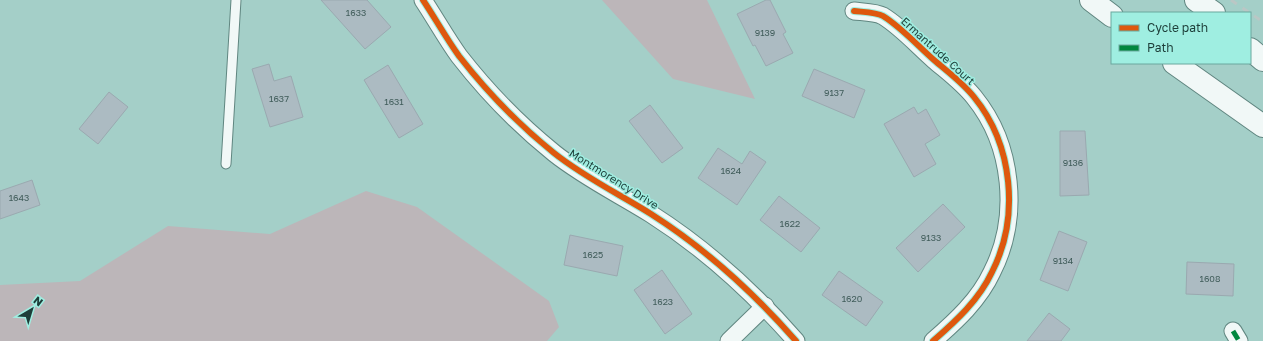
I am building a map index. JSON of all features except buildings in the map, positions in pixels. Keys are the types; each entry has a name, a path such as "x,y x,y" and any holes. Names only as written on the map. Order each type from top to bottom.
{"highway":[{"path":"1091,0 1111,15"},
{"path":"1195,0 1209,12"},
{"path":"1195,0 1213,12"},
{"path":"1251,40 1263,48"},
{"path":"1251,50 1263,60"},
{"path":"1175,64 1263,126"}],"street":[{"name":"Montmorency Drive","path":"423,0 458,54 488,91 515,118 567,162 693,243 731,273 765,306 796,341"},
{"name":"Ermantrude Court","path":"854,11 882,16 959,81 982,109 993,129 1004,158 1009,187 1008,220 1002,247 992,272 981,292 959,318 933,341"},
{"path":"729,341 765,306"}],"lane":[{"path":"226,164 236,0"}],"shaded area":[{"path":"602,0 707,0 755,99 673,79"},
{"path":"366,191 417,207 549,301 559,327 547,341 0,341 0,285 80,281 168,226 270,234"}],"railway":[{"path":"1231,0 1248,12"},
{"path":"1251,14 1263,22"}],"marked path":[{"path":"1233,331 1239,341"}],"cycle path":[{"path":"423,0 459,56 492,95 528,131 565,162 651,214 691,242 728,272 763,305 796,341"},
{"path":"854,11 869,12 883,16 890,20 965,87 987,116 997,137 1004,159 1008,182 1009,205 1001,251 981,292 958,318 933,341"}]}
